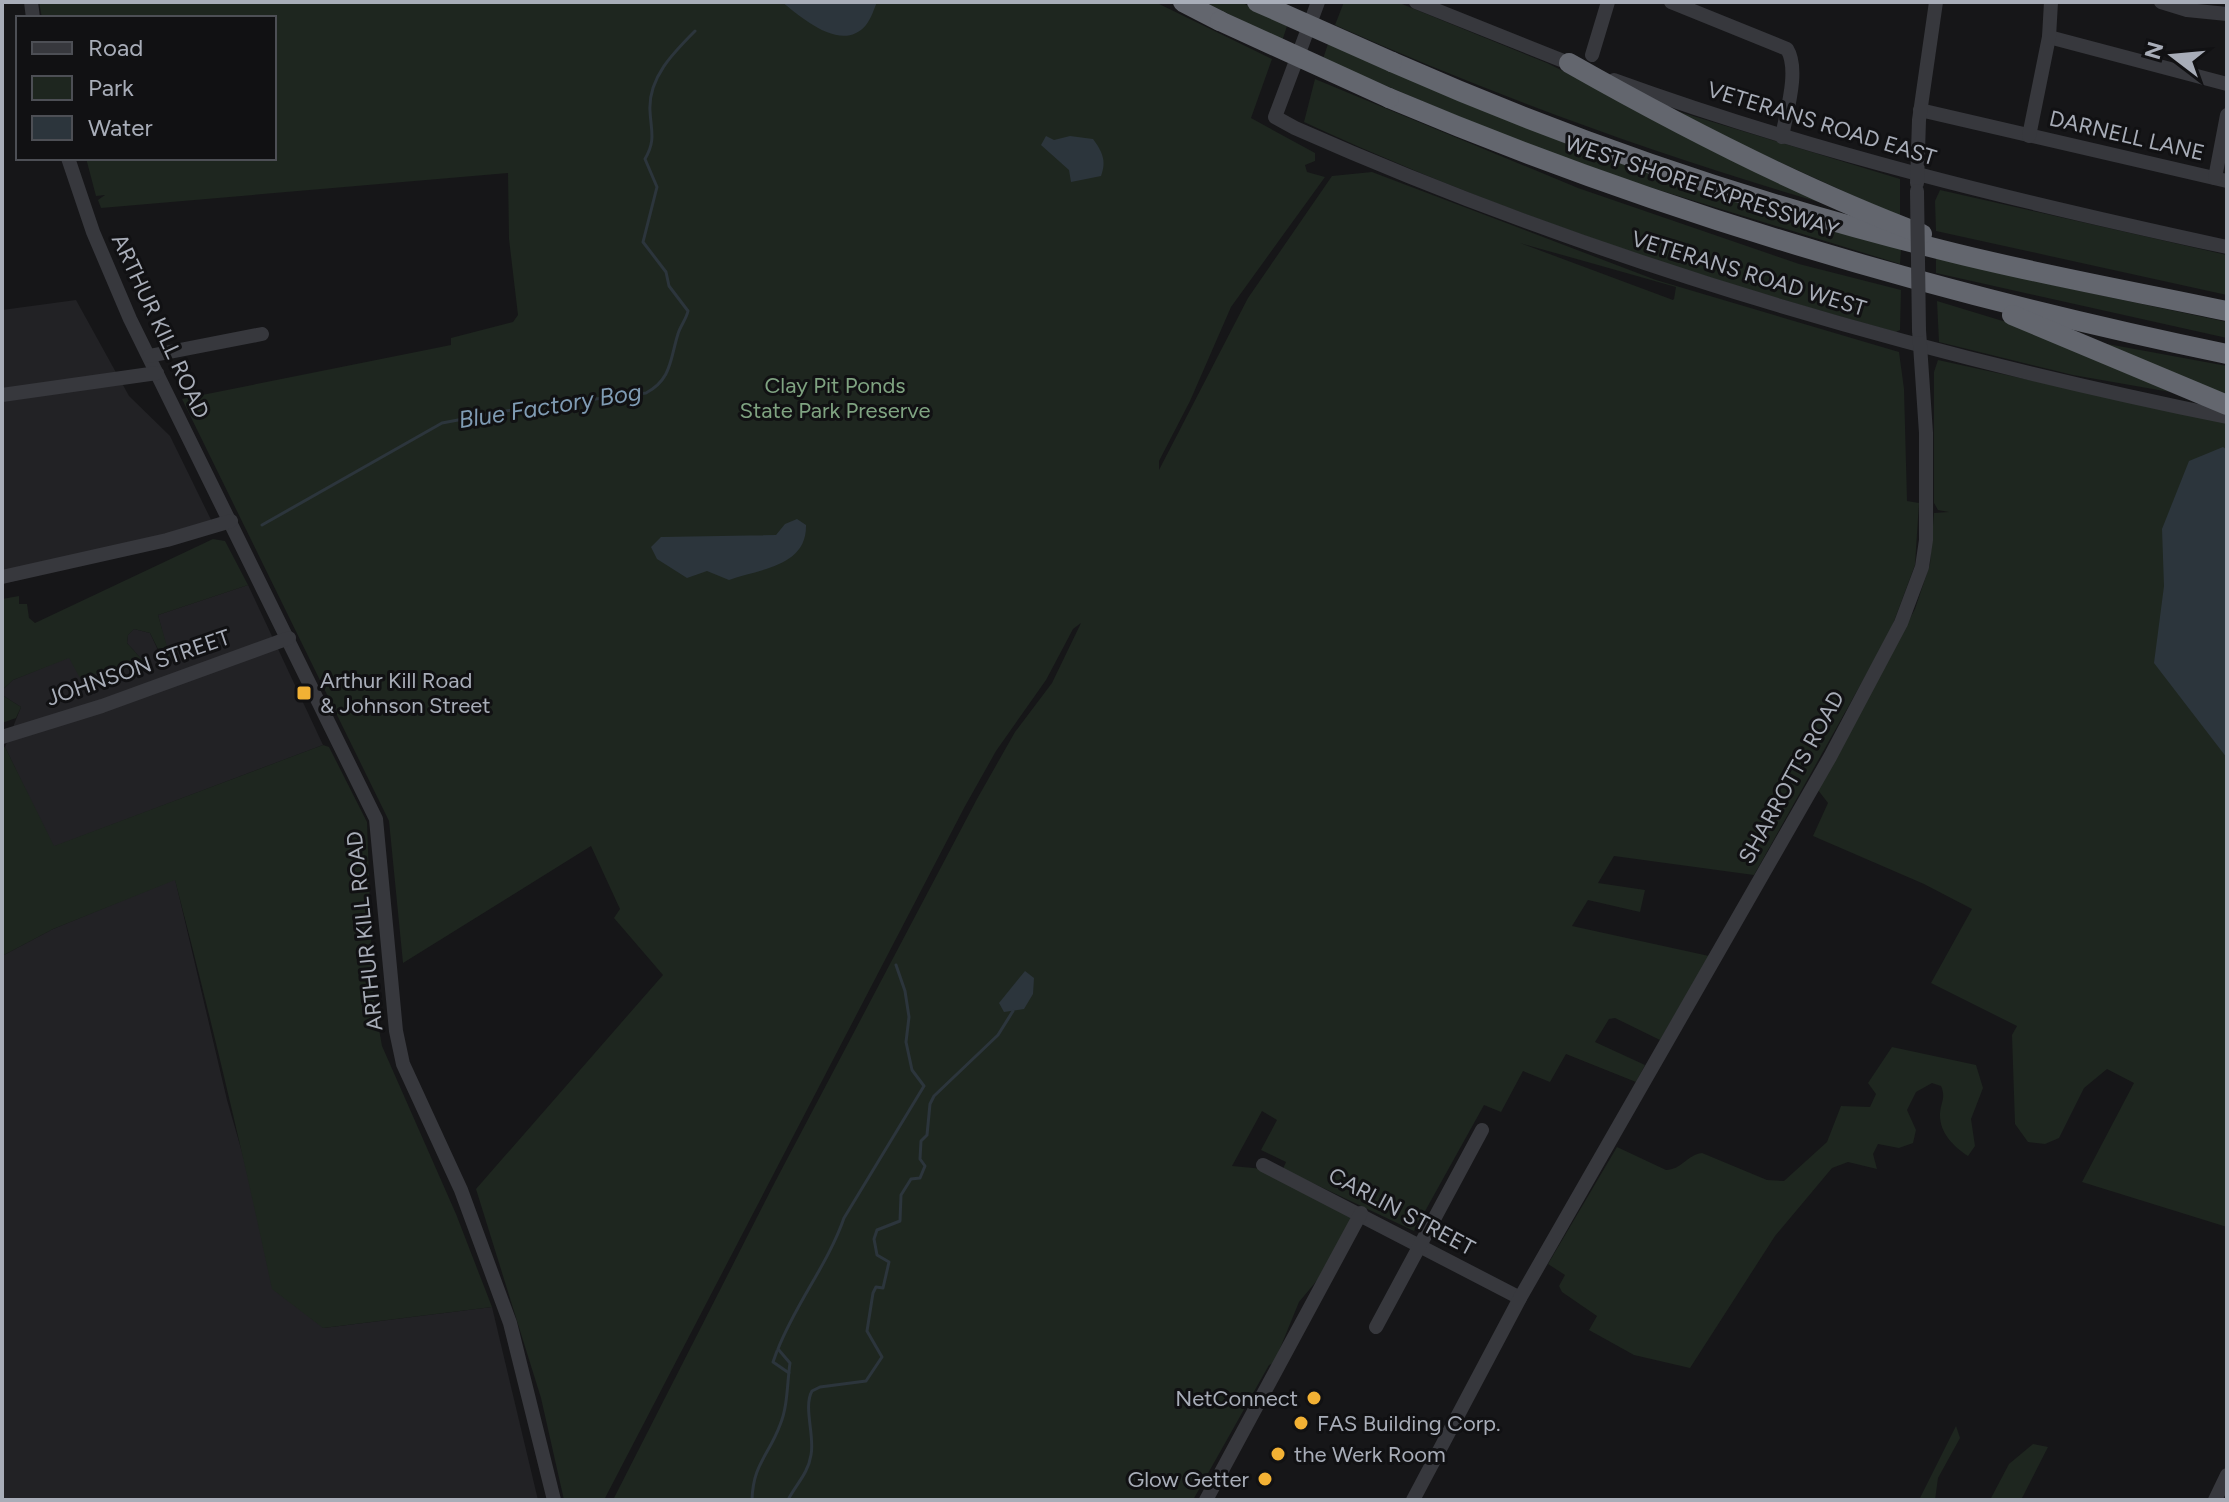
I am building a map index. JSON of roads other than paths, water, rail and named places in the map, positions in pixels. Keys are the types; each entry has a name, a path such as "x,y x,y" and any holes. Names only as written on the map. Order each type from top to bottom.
{"highway":[{"name":"WEST SHORE EXPRESSWAY","path":"1183,2 1389,98 1618,187 1803,247 2035,309 2227,354"},
{"name":"WEST SHORE EXPRESSWAY","path":"1257,2 1392,62 1586,140 1757,198 1941,250 2227,311"},
{"path":"1569,63 1656,111 1858,208 1928,236 2052,274"},
{"path":"1803,247 1874,275 2038,324 2227,405"}],"street":[{"name":"VETERANS ROAD WEST","path":"1318,2 1275,117 1418,180 1596,248 1765,303 2048,380 2227,417"},
{"path":"1592,55 1608,2"},
{"path":"1671,2 1787,49 1792,57 1792,72 1782,137"},
{"name":"SHARROTTS ROAD","path":"1413,1500 1520,1298 1830,757 1907,609 1922,567 1927,516 1919,330 1917,176 1920,110 1936,2"},
{"name":"DARNELL LANE","path":"2029,136 2049,37 2051,2"},
{"path":"2161,2 2187,10 2227,14"},
{"name":"VETERANS ROAD EAST","path":"1422,3 1569,63 1782,137 1917,176 2054,210 2227,247"},
{"path":"2049,37 2227,84"},
{"name":"DARNELL LANE","path":"1920,110 2221,179 2227,115"},
{"name":"ARTHUR KILL ROAD","path":"69,160 108,268 149,356 376,819 396,1031 403,1064 461,1190 510,1323 554,1500"},
{"path":"149,356 262,334"},
{"path":"2,395 157,373"},
{"path":"2,577 167,540 231,521"},
{"name":"JOHNSON STREET","path":"2,737 102,706 289,638"},
{"path":"1376,1327 1482,1130"},
{"name":"CARLIN STREET","path":"1263,1165 1361,1213 1520,1298"},
{"path":"1206,1500 1361,1213"},
{"path":"2215,1500 2227,1475"}],"water":[{"path":"782,2 877,2 866,25 856,33 845,36 822,30"},
{"path":"1046,136 1054,140 1070,136 1093,139 1103,156 1101,176 1071,182 1069,170 1041,145"},
{"path":"2223,447 2227,450 2227,758 2154,663 2164,586 2162,529 2189,461"},
{"path":"797,519 806,525 799,550 779,564 729,580 707,571 687,578 657,559 651,547 661,537 776,535 785,524"},
{"path":"1025,971 1034,978 1033,994 1024,1009 1004,1012 999,1003"}],"waterway":[{"name":"Blue Factory Bog","path":"262,525 442,423 528,407 646,393 661,381 669,368 688,311 669,286 666,272 643,242 657,187 645,159 652,141 650,99 664,67 695,31"},
{"path":"752,1500 758,1468 776,1435 786,1402 790,1363 778,1349 844,1218 924,1086 912,1070 906,1042 909,1017 905,991 896,965"},
{"path":"788,1500 805,1473 811,1455 809,1405 812,1391 820,1387 866,1381 882,1357 867,1331 873,1293 876,1287 883,1288 889,1262 877,1255 874,1239 877,1230 900,1221 901,1195 911,1179 920,1178 925,1166 920,1159 921,1141 927,1135 930,1104 934,1096 998,1035 1013,1011"},
{"path":"777,1351 773,1362 789,1373"}],"place":[{"name":"Arthur Kill Road & Johnson Street","path":"304,693"},
{"name":"NetConnect","path":"1314,1398"},
{"name":"FAS Building Corp.","path":"1301,1423"},
{"name":"the Werk Room","path":"1278,1454"},
{"name":"Glow Getter","path":"1265,1479"}],"park label":[{"name":"Clay Pit Ponds State Park Preserve","path":"835,398"}]}
